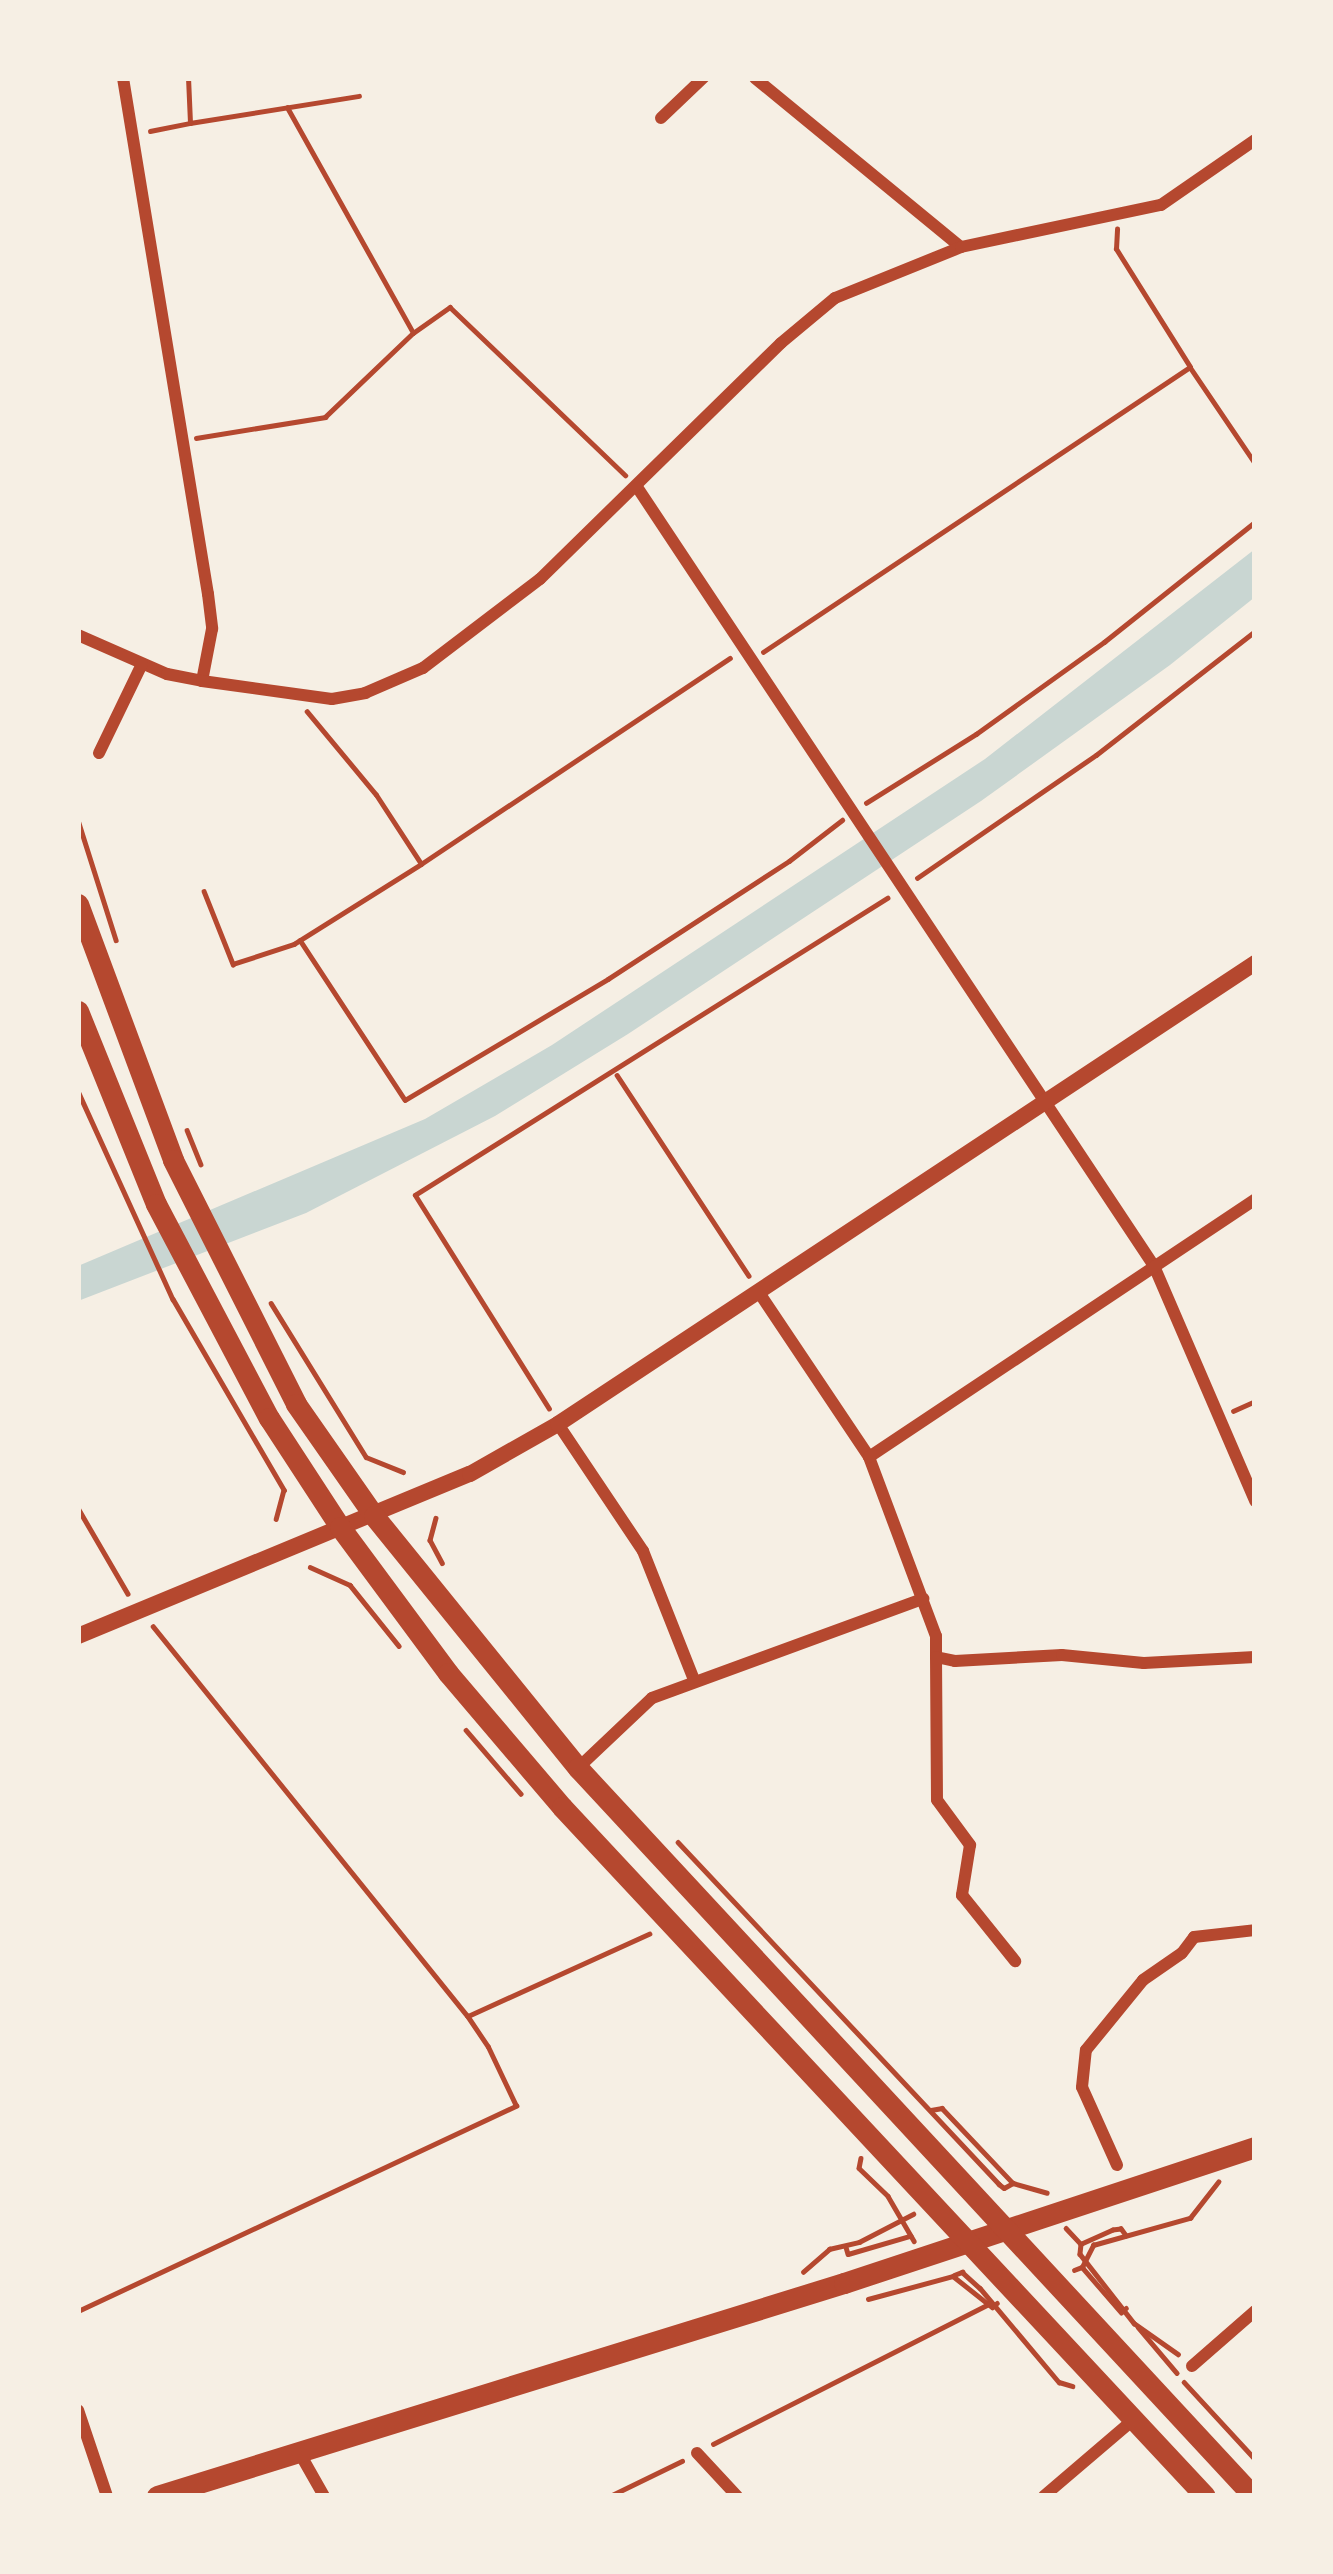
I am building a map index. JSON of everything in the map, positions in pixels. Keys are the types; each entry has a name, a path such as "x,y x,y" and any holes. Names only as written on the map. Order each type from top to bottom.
{"main road":[{"path":"78,904 131,1058 191,1198 296,1404 374,1516 578,1768 1253,2496"},
{"path":"78,1011 156,1204 268,1418 340,1527 448,1673 669,1921 1205,2496"},
{"path":"157,2496 971,2242 1255,2147"}],"street":[{"path":"123,78 212,629 202,682"},
{"path":"662,118 703,78"},
{"path":"755,78 961,247"},
{"path":"78,635 142,664 202,682 332,699 365,693 423,668 540,579 781,343 836,298 961,247 1160,205 1255,140"},
{"path":"637,488 1154,1266 1221,1415 1234,1462 1255,1501"},
{"path":"99,753 142,664"},
{"path":"78,1636 470,1474 558,1424 1255,963"},
{"path":"869,1456 1255,1200"},
{"path":"758,1291 869,1456 936,1636 937,1800 970,1845 962,1895 1015,1961"},
{"path":"558,1424 643,1551 694,1679"},
{"path":"578,1768 652,1699 694,1679 922,1599"},
{"path":"936,1657 955,1661 1062,1654 1144,1663 1255,1657"},
{"path":"1117,2165 1082,2087 1086,2050 1143,1979 1182,1954 1194,1937 1255,1930"},
{"path":"1192,2366 1255,2311"},
{"path":"78,2410 106,2496"},
{"path":"1044,2496 1134,2420"},
{"path":"298,2451 325,2496"},
{"path":"697,2453 737,2496"}],"path":[{"path":"188,78 190,123"},
{"path":"132,134 359,96"},
{"path":"287,108 413,333"},
{"path":"1117,217 1116,249 1255,464"},
{"path":"183,440 325,417 413,333 450,307 637,488"},
{"path":"204,891 233,964 300,940 1190,367"},
{"path":"300,940 404,1100 628,966 976,734 1104,642 1255,522"},
{"path":"558,1424 415,1195 616,1073 1096,755 1255,631"},
{"path":"302,696 304,709 376,794 421,864"},
{"path":"616,1073 758,1291"},
{"path":"78,1091 173,1299 284,1490 276,1519"},
{"path":"271,1304 366,1457 404,1472"},
{"path":"1221,1415 1255,1402"},
{"path":"78,1508 138,1611 466,2017 488,2047 516,2106 78,2312"},
{"path":"436,1518 430,1540 449,1572"},
{"path":"310,1567 335,1574 360,1597"},
{"path":"670,1833 1004,2188 1013,2183"},
{"path":"466,2017 632,1945 669,1921"},
{"path":"931,2110 942,2108 986,2154"},
{"path":"845,2245 848,2254 910,2236 888,2196 859,2168 861,2158"},
{"path":"1234,2171 1201,2199 1190,2218 1093,2245 1082,2267 1120,2312 1126,2308 1134,2323 1255,2459"},
{"path":"859,2242 913,2214"},
{"path":"953,2276 962,2272 1059,2382 1076,2387"},
{"path":"961,2284 992,2305"},
{"path":"610,2496 992,2305"},
{"path":"1134,2323 1192,2366"},
{"path":"1030,2349 1037,2343"}],"shaded area":[{"path":"1255,549 1255,597 1170,665 981,801 628,1034 495,1116 306,1213 78,1301 78,1266 425,1119 552,1045 985,759"}]}
